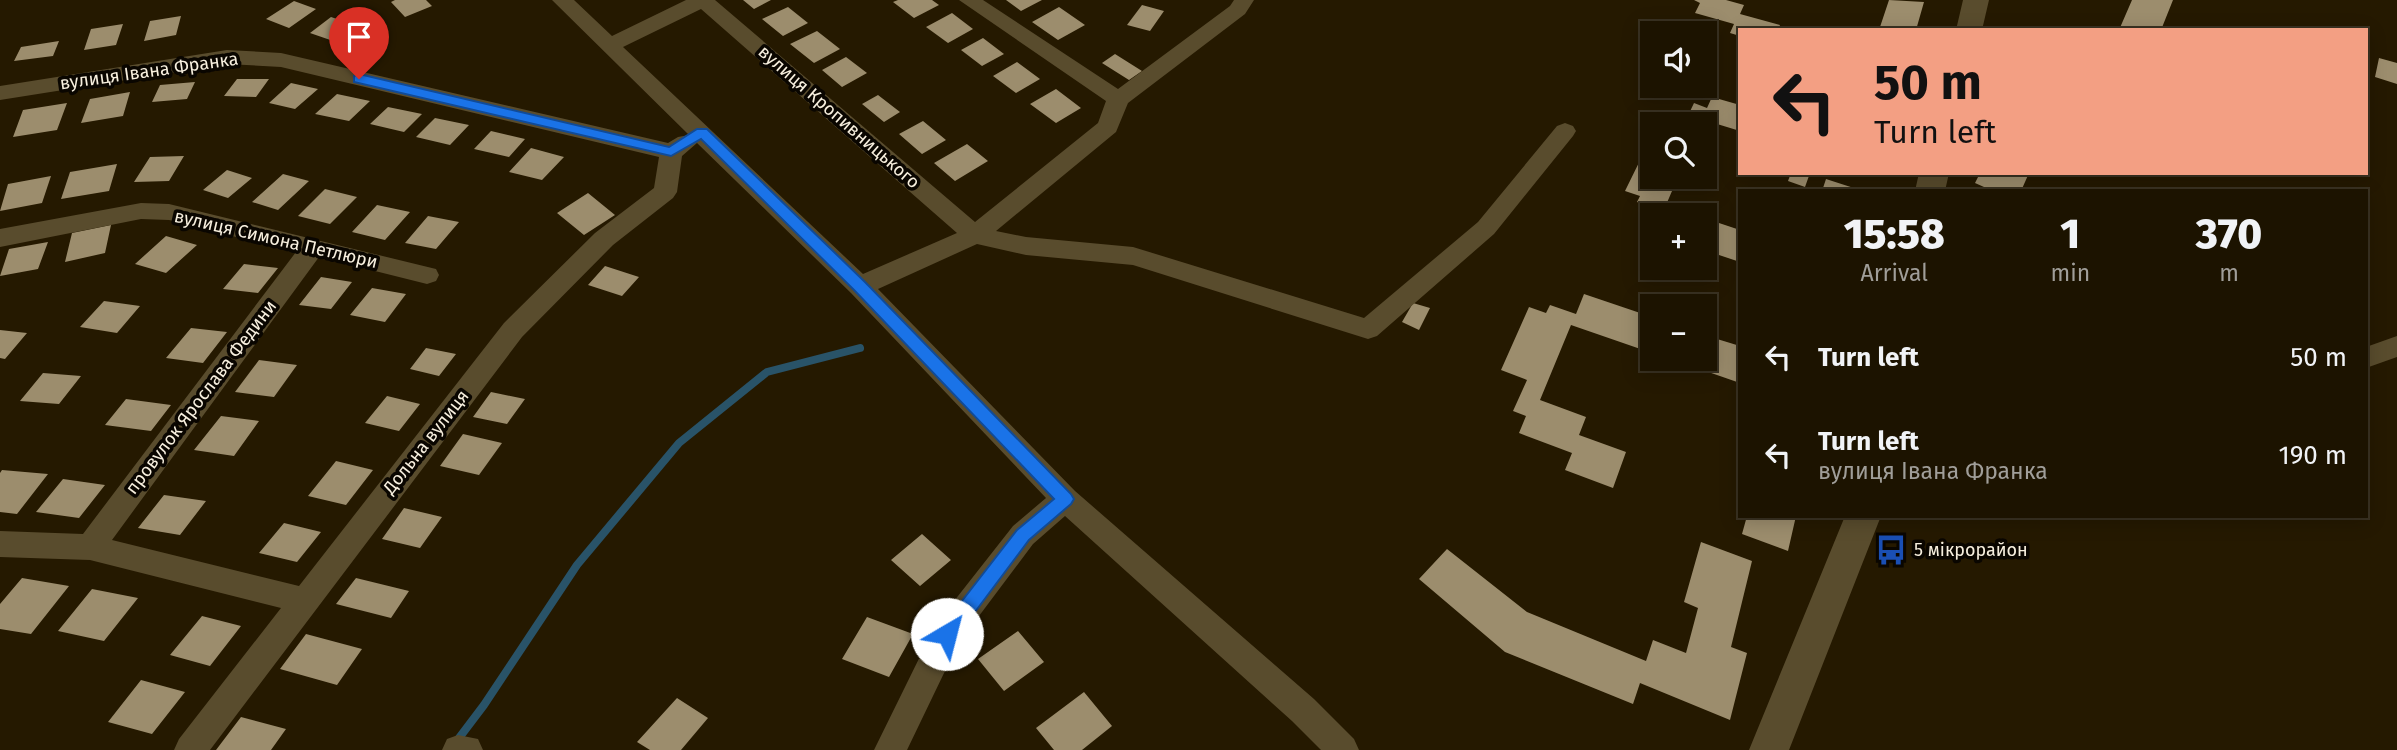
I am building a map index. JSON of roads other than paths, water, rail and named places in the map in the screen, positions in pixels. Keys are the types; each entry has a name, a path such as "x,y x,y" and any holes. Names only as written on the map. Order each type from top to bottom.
{"street":[{"path":"562,0 859,286 1065,499 1303,710 1343,750"},
{"path":"610,45 703,0"},
{"name":"вулиця Кропивницького","path":"703,0 975,235"},
{"path":"968,0 1118,99"},
{"path":"859,286 975,235 1108,127 1118,99 1238,10 1244,0"},
{"path":"1969,28 1976,0"},
{"name":"вулиця Івана Франка","path":"0,93 227,57 254,57 281,60 671,152"},
{"path":"975,235 1026,246 1133,256 1368,330 1486,228 1565,131"},
{"path":"671,152 702,132"},
{"name":"Дольна вулиця","path":"190,750 513,330 604,239 665,192 671,152"},
{"name":"вулиця Симона Петлюри","path":"0,238 141,211 169,212 427,275"},
{"name":"провулок Ярослава Федини","path":"90,547 313,247"},
{"path":"2368,357 2397,346"},
{"path":"890,750 947,634 1023,535 1065,499"},
{"path":"1772,745 1862,518"},
{"path":"0,544 90,547 303,600"}],"waterway":[{"path":"450,750 484,705 577,565 679,443 767,372 860,348"}],"place":[{"name":"5 мікрорайон","path":"1891,550"}]}
